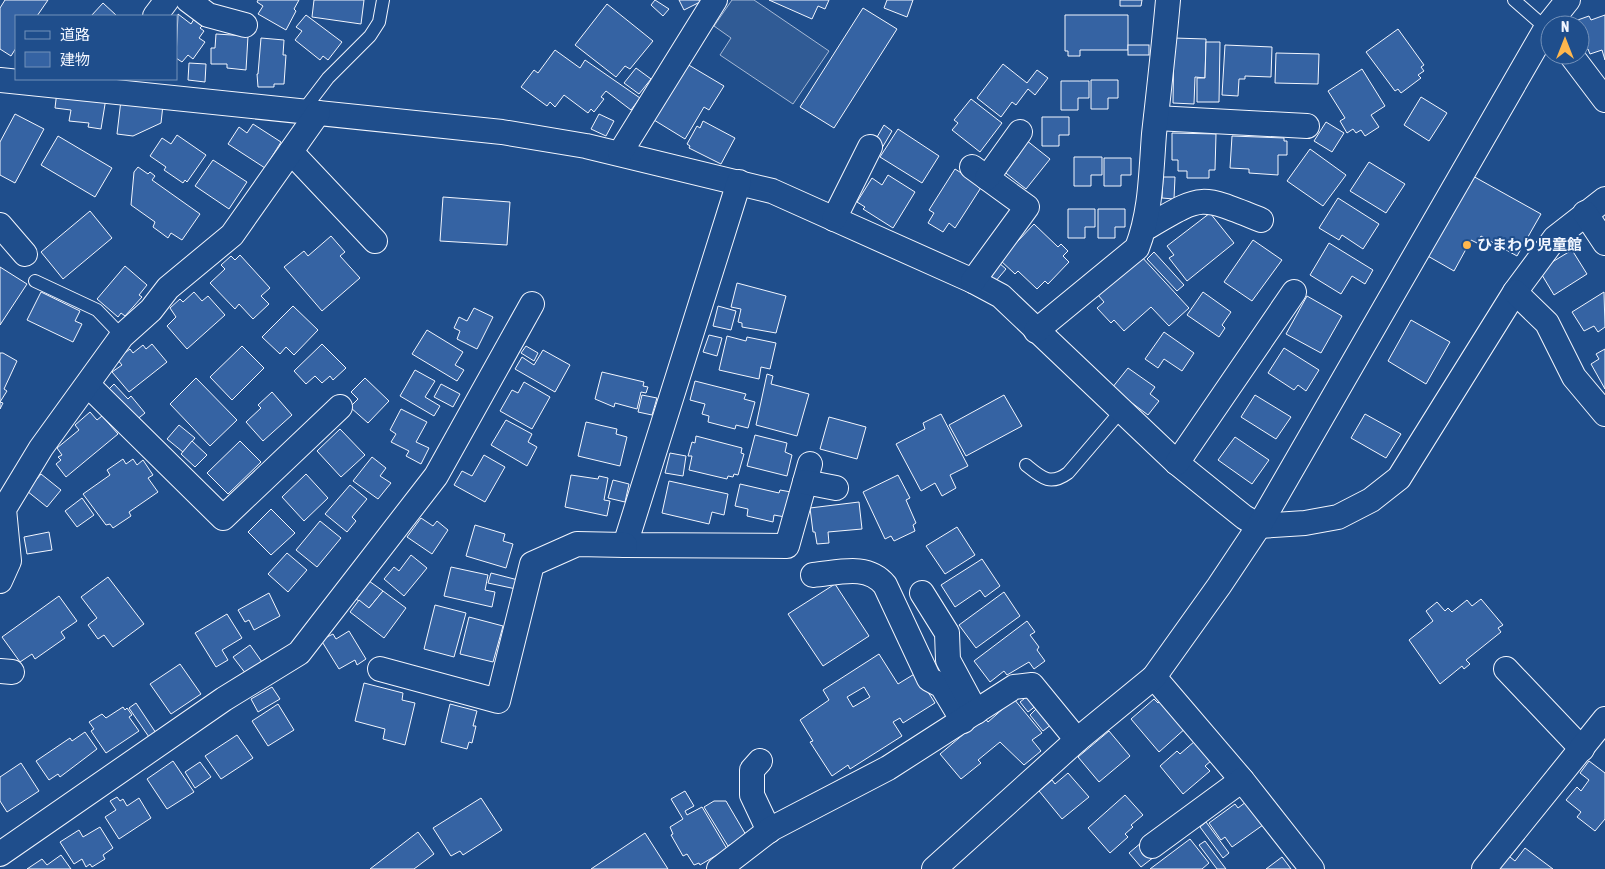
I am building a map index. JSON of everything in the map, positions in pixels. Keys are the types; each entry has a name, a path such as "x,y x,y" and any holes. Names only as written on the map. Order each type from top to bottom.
{"street":[{"path":"156,15 167,0"},
{"path":"188,0 208,15 245,25"},
{"path":"620,153 715,0"},
{"path":"1036,331 1137,248 1144,229 1162,80 1168,0"},
{"path":"1557,15 1568,0"},
{"path":"934,869 1077,740 1154,676 1219,586 1258,526 1540,41"},
{"path":"1579,65 1603,95"},
{"path":"2,84 104,85 310,112 502,132 620,153 687,172 739,182 772,191 973,280 1001,296 1177,463 1258,526 1305,523 1338,516 1371,500 1399,478 1515,292 1555,238 1605,199"},
{"path":"0,581 9,561 4,510 41,448 122,336 151,310 168,288 232,235 291,152 310,112"},
{"path":"1156,118 1307,126"},
{"path":"973,280 1027,207 979,172 1020,132"},
{"path":"834,219 870,147"},
{"path":"291,152 375,241"},
{"path":"625,545 739,182"},
{"path":"1144,229 1190,203 1203,200 1216,202 1261,220"},
{"path":"1585,213 1605,243"},
{"path":"0,225 25,254"},
{"path":"1177,463 1294,292"},
{"path":"1515,292 1547,323 1574,377 1605,414"},
{"path":"0,854 224,700 299,653 436,476 532,304"},
{"path":"88,385 223,518 340,407"},
{"path":"380,668 498,701 532,564 577,544 787,546 808,473 836,488"},
{"path":"813,575 864,571 880,579 885,585 929,679 942,686 970,716"},
{"path":"922,593 947,633 948,660 970,716"},
{"path":"1506,669 1582,748"},
{"path":"1154,676 1242,780 1312,869"},
{"path":"719,869 769,831 888,768 1014,687 1032,685 1077,740"},
{"path":"1484,869 1605,719"},
{"path":"760,761 752,770 752,795 769,831"},
{"path":"1152,846 1242,780"}],"lane":[{"path":"310,112 328,78 370,36 379,22 383,0"},
{"path":"1514,0 1540,21"},
{"path":"35,281 97,310 122,336"},
{"path":"1026,465 1048,480 1058,480 1068,473 1121,411"}],"shaded area":[{"path":"732,0 754,0 829,51 793,104 720,55 731,38 714,26"}],"building":[{"path":"5,0 48,0 38,15 15,15 15,50 11,56 0,49 0,8"},
{"path":"258,0 299,0 294,9 296,11 286,30 258,14 263,6 257,2"},
{"path":"314,0 364,0 361,24 312,17"},
{"path":"655,0 669,9 663,16 651,5"},
{"path":"679,0 699,0 700,2 684,10"},
{"path":"769,0 829,0 825,9 818,6 812,19"},
{"path":"887,0 913,0 907,17 884,8"},
{"path":"1120,0 1142,0 1141,6 1120,6"},
{"path":"103,3 116,15 92,15"},
{"path":"607,4 653,41 630,69 625,66 616,77 575,45"},
{"path":"863,8 897,29 834,128 800,107"},
{"path":"178,15 191,24 194,19 202,26 200,28 204,31 199,38 205,42 193,59 188,55 182,62 178,59"},
{"path":"306,15 342,42 328,60 323,56 320,60 295,40 302,31 296,27"},
{"path":"1065,15 1128,15 1128,50 1080,50 1080,56 1068,56 1068,51 1065,51"},
{"path":"1605,15 1605,60 1602,50 1590,54 1590,18 1591,20"},
{"path":"1398,29 1424,65 1421,67 1424,71 1418,75 1421,78 1401,93 1398,89 1395,91 1366,52"},
{"path":"216,34 248,36 246,70 227,68 227,64 211,64 211,48 215,48"},
{"path":"261,38 284,40 283,55 286,55 284,84 274,84 274,87 258,87 257,74"},
{"path":"1174,38 1206,39 1205,78 1195,77 1194,104 1173,103"},
{"path":"1206,42 1220,42 1219,102 1197,102 1197,78 1205,78"},
{"path":"1128,45 1149,45 1149,55 1128,55"},
{"path":"1225,45 1272,47 1271,77 1245,76 1245,79 1239,79 1238,96 1222,95"},
{"path":"555,50 580,68 585,60 640,98 631,110 606,91 601,97 604,99 594,112 591,109 588,113 564,95 555,107 550,102 547,106 521,87 534,70 538,73"},
{"path":"1276,53 1319,54 1318,84 1275,83"},
{"path":"189,63 206,64 205,82 188,80"},
{"path":"687,64 724,86 709,110 704,107 685,139 654,120"},
{"path":"1003,64 1027,83 1037,70 1048,78 1035,95 1028,89 1016,105 1012,102 1001,117 977,98"},
{"path":"636,68 651,79 639,94 624,83"},
{"path":"1362,69 1385,106 1371,115 1379,127 1365,136 1361,130 1356,133 1353,129 1347,133 1340,121 1345,118 1328,91"},
{"path":"1091,80 1118,80 1118,98 1108,98 1108,109 1091,109"},
{"path":"1061,81 1089,81 1089,98 1078,98 1078,110 1061,110"},
{"path":"57,91 106,98 101,129 88,127 89,123 69,121 71,110 55,108"},
{"path":"1421,97 1447,113 1429,141 1404,125"},
{"path":"971,99 1002,123 980,152 952,130 958,123 954,120"},
{"path":"121,100 163,105 161,123 133,136 117,134"},
{"path":"15,114 44,129 15,183 0,175 0,142"},
{"path":"599,114 614,121 606,136 591,129"},
{"path":"1042,117 1069,117 1069,135 1059,135 1059,146 1042,146"},
{"path":"703,121 735,138 721,164 689,148 690,146 687,144 697,126 700,128"},
{"path":"1326,122 1344,133 1332,152 1314,141"},
{"path":"253,124 281,142 265,168 228,144 239,127 247,133"},
{"path":"884,125 892,131 882,148 873,144"},
{"path":"898,129 939,156 922,183 880,157"},
{"path":"1172,133 1216,134 1215,170 1209,170 1209,178 1187,178 1187,171 1178,171 1178,160 1172,160"},
{"path":"177,135 206,155 187,182 185,180 183,183 164,170 166,167 150,156 162,138 171,144"},
{"path":"58,136 112,168 95,197 41,165"},
{"path":"1232,136 1284,138 1284,141 1287,141 1287,155 1278,155 1278,175 1249,173 1249,169 1230,168"},
{"path":"1026,140 1050,159 1026,189 1002,170"},
{"path":"1310,149 1346,175 1323,206 1287,181"},
{"path":"1074,157 1102,157 1102,175 1091,175 1091,186 1074,186"},
{"path":"1104,158 1131,158 1131,175 1121,175 1121,186 1104,186"},
{"path":"213,160 247,182 229,209 195,186"},
{"path":"1369,162 1405,184 1386,213 1350,191"},
{"path":"138,167 148,174 150,172 155,176 152,180 200,214 182,240 171,233 168,238 153,227 155,222 131,205 134,172"},
{"path":"955,169 982,186 955,228 949,223 943,232 928,223 934,213 929,210"},
{"path":"888,175 915,192 893,228 863,209 865,207 857,202 872,178 882,185"},
{"path":"1471,175 1541,214 1517,256 1481,236 1477,243 1471,240 1454,271 1426,255"},
{"path":"1163,177 1175,177 1174,199 1162,198"},
{"path":"443,197 510,202 507,245 440,241"},
{"path":"1338,198 1379,224 1363,249 1342,235 1339,240 1319,228"},
{"path":"1068,209 1095,209 1095,227 1085,227 1085,238 1068,238"},
{"path":"1098,209 1125,209 1125,227 1115,227 1115,238 1098,238"},
{"path":"90,211 112,238 63,279 41,252"},
{"path":"1210,213 1234,243 1187,281 1169,258 1174,255 1167,246"},
{"path":"1034,224 1058,247 1061,244 1068,251 1063,256 1069,262 1048,284 1045,281 1037,289 1018,271 1015,274 1000,260"},
{"path":"331,236 345,252 340,256 360,278 322,311 284,267 304,251 308,256"},
{"path":"1253,240 1282,260 1252,301 1224,282"},
{"path":"1329,243 1373,270 1365,284 1352,276 1341,294 1310,275"},
{"path":"1572,250 1587,274 1554,295 1539,270"},
{"path":"1154,252 1184,285 1177,291 1147,259"},
{"path":"240,255 270,288 261,296 269,304 253,319 239,304 235,309 210,283 225,269 221,265 231,256 235,260"},
{"path":"1140,255 1189,308 1169,326 1151,307 1124,331 1114,320 1111,323 1097,308 1104,302 1098,295"},
{"path":"999,263 1006,269 995,282 988,276"},
{"path":"125,266 147,285 139,295 142,297 125,316 121,313 118,317 97,299"},
{"path":"0,267 27,284 0,325"},
{"path":"737,283 786,296 776,333 742,327 742,323 738,322 741,309 731,307"},
{"path":"41,292 80,311 75,321 82,324 73,342 27,320"},
{"path":"194,292 202,301 208,296 225,315 187,349 167,326 176,317 170,308 180,299 183,302"},
{"path":"1203,292 1231,312 1222,325 1225,328 1219,337 1187,315"},
{"path":"1604,292 1605,327 1598,332 1594,326 1584,331 1572,312"},
{"path":"1307,296 1342,316 1321,353 1286,334"},
{"path":"293,306 318,330 294,355 286,347 280,354 262,337"},
{"path":"718,306 736,311 731,330 713,326"},
{"path":"474,308 493,317 477,349 457,339 460,331 454,328 459,317 467,321"},
{"path":"1411,320 1450,342 1426,384 1388,361"},
{"path":"427,330 463,352 455,365 464,370 457,381 412,354"},
{"path":"1164,332 1194,353 1182,371 1164,359 1158,368 1145,359"},
{"path":"709,335 722,338 717,356 703,352"},
{"path":"727,336 746,341 747,337 776,343 770,369 761,367 759,379 719,370"},
{"path":"152,344 167,362 129,392 112,372 122,365 117,359 130,349 133,353 143,345 146,349"},
{"path":"322,344 346,368 333,380 330,376 322,383 315,376 306,384 294,371"},
{"path":"242,346 264,368 232,400 210,377"},
{"path":"526,346 538,353 534,361 521,353"},
{"path":"1284,348 1319,370 1306,391 1298,385 1294,390 1268,373"},
{"path":"1605,349 1605,389 1591,364 1599,359 1596,354"},
{"path":"543,350 570,365 555,392 515,369 522,357 534,365"},
{"path":"0,353 17,361 4,389 7,391 0,402"},
{"path":"1128,368 1155,387 1150,394 1159,401 1148,415 1112,388"},
{"path":"415,370 435,381 425,397 440,406 434,416 400,396"},
{"path":"602,372 644,382 643,386 648,387 646,393 641,392 637,409 615,403 614,407 595,399"},
{"path":"767,374 773,376 771,384 809,394 797,436 756,425"},
{"path":"196,378 237,420 210,446 170,404"},
{"path":"365,378 389,401 368,423 350,407 358,399 351,392"},
{"path":"695,381 746,394 744,399 755,402 748,428 736,425 735,429 708,422 709,416 702,414 705,404 690,400"},
{"path":"524,382 550,397 532,429 500,411 512,390 518,393"},
{"path":"114,384 128,399 131,396 145,413 135,421 109,389"},
{"path":"441,384 460,394 453,407 434,397"},
{"path":"272,392 292,415 263,441 246,422 261,408 258,405"},
{"path":"642,395 657,398 652,415 638,412"},
{"path":"1004,395 1022,426 966,456 949,425"},
{"path":"1255,395 1291,417 1276,439 1241,417"},
{"path":"401,409 427,422 416,442 429,448 421,464 406,456 409,451 391,442 396,434 390,430"},
{"path":"90,412 97,420 102,416 118,434 66,477 56,464 61,460 58,457 62,455 57,448 79,430 75,425"},
{"path":"941,414 968,466 950,475 956,488 942,496 935,483 921,491 896,444 925,429 923,423"},
{"path":"1365,414 1401,434 1386,458 1351,438"},
{"path":"829,417 866,427 857,459 820,449"},
{"path":"506,420 532,434 528,442 537,447 527,466 491,445"},
{"path":"586,422 617,429 616,434 627,437 620,466 578,456"},
{"path":"179,425 195,438 183,452 167,439"},
{"path":"340,429 365,455 341,477 317,451"},
{"path":"755,435 787,443 785,452 792,455 787,476 747,466"},
{"path":"696,436 742,448 741,453 744,454 738,475 728,476 727,479 689,470 692,456 688,456 692,442 695,443"},
{"path":"1235,437 1269,460 1252,484 1218,460"},
{"path":"192,441 207,455 195,467 181,454"},
{"path":"240,441 261,462 228,494 207,473"},
{"path":"670,453 686,456 683,476 665,473"},
{"path":"484,455 505,467 485,502 454,485 462,471 472,476"},
{"path":"372,457 386,468 380,476 391,483 378,499 353,481"},
{"path":"123,459 126,464 133,459 137,465 143,460 153,475 148,478 158,492 129,512 131,516 113,528 110,524 106,525 83,494 110,475 107,470"},
{"path":"41,474 61,490 47,507 27,491"},
{"path":"306,474 328,498 304,521 282,497"},
{"path":"571,475 598,479 599,476 608,478 604,500 610,501 607,516 565,507"},
{"path":"898,475 910,498 906,500 916,523 913,525 915,531 894,541 891,536 885,539 863,492"},
{"path":"613,480 629,484 625,502 608,498"},
{"path":"669,481 728,494 724,515 712,512 709,524 662,513"},
{"path":"740,484 779,493 780,490 791,492 785,517 774,515 773,522 747,516 748,509 735,506"},
{"path":"350,485 367,499 352,517 356,521 347,532 325,514"},
{"path":"82,498 94,515 77,527 65,511"},
{"path":"859,502 862,529 828,532 829,543 817,544 815,532 813,532 810,508"},
{"path":"271,509 295,533 271,555 248,532"},
{"path":"421,518 433,526 437,521 448,530 432,554 407,537"},
{"path":"320,521 341,538 317,567 296,550"},
{"path":"475,525 505,534 503,541 513,544 506,568 466,556"},
{"path":"957,527 975,555 945,574 926,546"},
{"path":"49,532 52,550 27,554 24,537"},
{"path":"287,553 307,570 288,592 268,574"},
{"path":"411,555 427,568 404,596 384,579 394,567 399,571"},
{"path":"982,559 1000,586 985,597 980,590 955,607 941,585"},
{"path":"451,567 488,575 485,590 495,592 492,607 444,596"},
{"path":"491,573 518,580 516,589 488,583"},
{"path":"108,577 144,624 113,647 104,635 98,639 88,625 97,618 81,597"},
{"path":"369,581 383,591 369,608 356,599"},
{"path":"835,584 869,636 823,666 788,614"},
{"path":"383,591 406,608 384,638 350,612 359,600 369,608"},
{"path":"1004,592 1020,616 976,648 959,625"},
{"path":"269,593 280,616 254,630 249,620 245,622 238,610"},
{"path":"59,596 77,621 61,632 65,638 35,659 32,654 20,662 2,637"},
{"path":"1481,599 1503,625 1498,628 1501,632 1466,660 1470,664 1464,669 1462,666 1440,684 1409,640 1433,621 1426,611 1437,602 1445,611 1448,608 1452,612 1467,600 1472,606"},
{"path":"435,605 466,613 454,657 424,649"},
{"path":"227,614 242,638 222,650 228,660 216,667 195,633"},
{"path":"469,617 503,626 493,662 460,654"},
{"path":"1027,621 1035,632 1030,635 1039,647 1037,650 1045,661 1034,669 1029,662 1007,675 1004,671 990,682 974,661"},
{"path":"349,631 366,659 357,665 355,660 339,669 321,640 333,634 336,639"},
{"path":"250,645 262,662 246,674 233,657"},
{"path":"879,654 898,684 916,673 935,703 903,723 900,718 893,722 902,736 850,769 848,765 832,776 810,742 813,741 800,720 829,700 823,690","holes":["864,687 870,697 853,707 847,697"]},
{"path":"180,664 201,694 171,714 150,684"},
{"path":"364,683 403,693 402,700 415,703 405,745 383,739 385,729 355,721"},
{"path":"272,687 280,699 258,712 251,699"},
{"path":"1029,695 1037,705 1028,712 1020,702"},
{"path":"1014,699 1042,733 1032,740 1041,751 1024,765 1000,742 978,760 981,763 961,779 940,754 984,717 988,722"},
{"path":"1154,699 1158,703 1163,699 1187,727 1159,752 1131,719"},
{"path":"136,703 156,733 149,737 129,708"},
{"path":"278,704 294,730 268,746 252,721"},
{"path":"450,704 477,711 473,726 476,726 472,743 469,742 467,749 441,742"},
{"path":"123,707 125,710 127,708 132,715 129,717 139,731 106,753 91,731 94,729 89,722 102,714 106,718"},
{"path":"1038,707 1052,724 1043,731 1030,715"},
{"path":"1109,731 1130,756 1099,782 1078,757"},
{"path":"85,732 97,749 60,777 58,774 49,780 36,761 70,738 72,741"},
{"path":"237,735 253,758 221,779 205,756"},
{"path":"1195,741 1212,760 1205,766 1210,771 1183,794 1160,766 1177,751 1180,754"},
{"path":"173,761 194,792 167,809 147,779"},
{"path":"1589,761 1605,773 1605,819 1595,831 1577,817 1581,812 1566,800 1577,787 1581,791 1589,780 1580,773"},
{"path":"200,762 211,777 195,788 185,772"},
{"path":"21,763 39,791 7,812 0,801 0,777"},
{"path":"1068,773 1089,797 1062,819 1039,791 1052,780 1055,784"},
{"path":"685,791 694,806 685,811 687,815 702,807 727,849 700,865 699,863 694,865 687,854 683,856 671,835 673,834 670,827 683,819 671,799"},
{"path":"1125,795 1143,815 1131,825 1133,827 1125,834 1128,837 1110,853 1088,828"},
{"path":"117,797 120,801 123,799 127,806 139,798 151,818 119,839 105,817 116,810 110,801"},
{"path":"481,798 502,830 463,855 460,851 451,856 433,828"},
{"path":"714,801 726,801 746,835 728,846 704,807"},
{"path":"1246,802 1263,825 1232,847 1225,837 1221,840 1209,823 1235,804 1238,808"},
{"path":"1206,822 1229,853 1223,858 1200,827"},
{"path":"100,827 113,848 103,855 105,859 92,867 90,864 86,867 82,859 74,864 60,842 79,830 83,837"},
{"path":"418,832 434,854 414,869 370,869"},
{"path":"645,833 668,869 591,869"},
{"path":"1190,839 1209,863 1202,869 1150,869"},
{"path":"1205,841 1226,869 1217,869 1199,845"},
{"path":"1142,842 1154,857 1141,867 1129,853"},
{"path":"1525,848 1553,869 1492,869 1505,853 1515,861"},
{"path":"61,855 71,869 27,869 42,859 47,865"},
{"path":"1282,857 1291,869 1266,869"}],"place":[{"name":"ひまわり児童館","path":"1467,245"}]}
